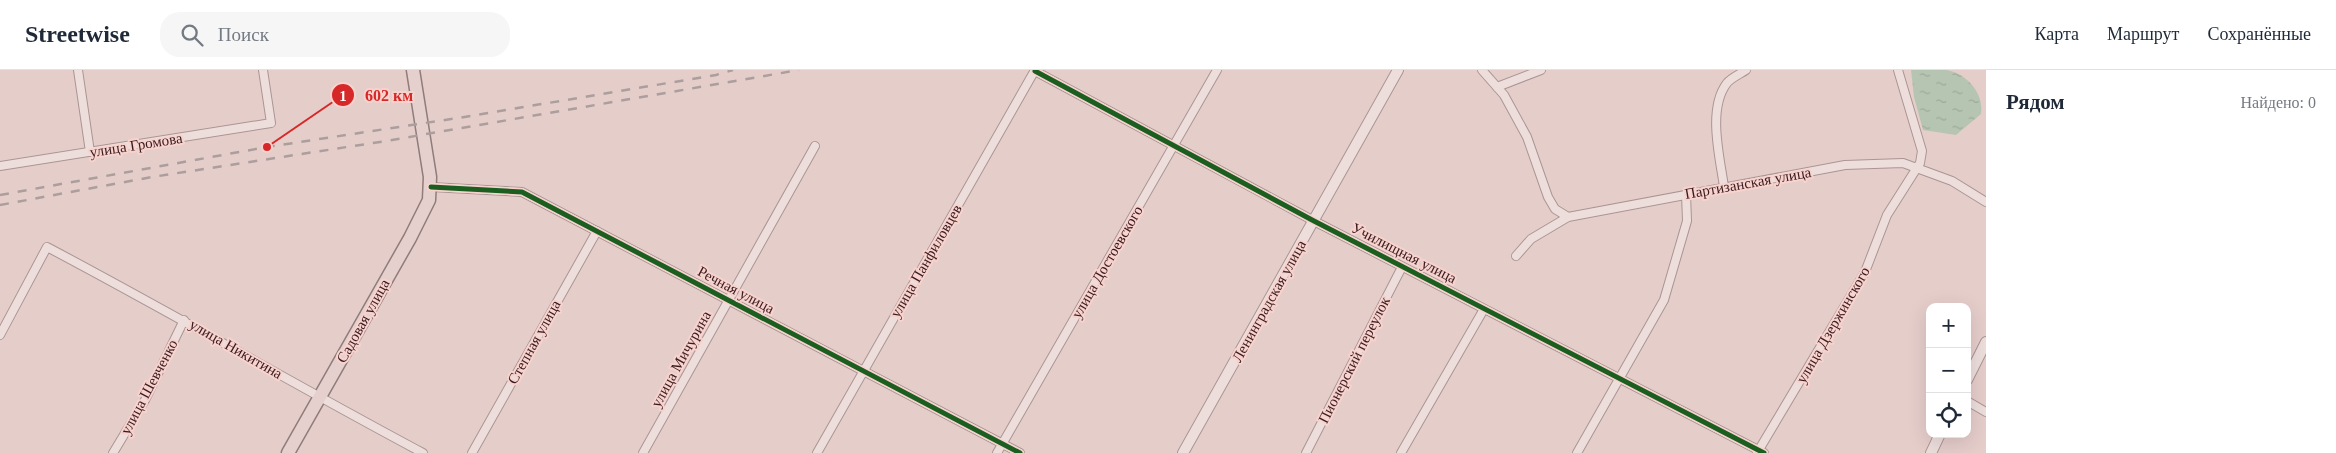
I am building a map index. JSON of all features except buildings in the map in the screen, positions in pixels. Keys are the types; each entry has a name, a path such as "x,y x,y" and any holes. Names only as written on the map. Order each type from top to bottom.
{"main road":[{"path":"413,70 430,187"},
{"name":"Садовая улица","path":"288,453 410,238 429,200 430,187"}],"street":[{"path":"78,70 90,152"},
{"name":"улица Громова","path":"0,166 271,123 263,70"},
{"name":"Училищная улица","path":"1035,70 1314,221 1760,452"},
{"name":"улица Панфиловцев","path":"817,453 1035,70"},
{"name":"улица Достоевского","path":"997,453 1217,70"},
{"name":"Ленинградская улица","path":"1183,453 1398,70"},
{"path":"1482,70 1504,96 1527,137 1548,197 1555,210 1568,217"},
{"path":"1497,87 1541,70"},
{"path":"1724,187 1715,112 1720,96 1728,82 1746,70"},
{"path":"1898,70 1922,152 1920,163 1916,168"},
{"name":"улица Мичурина","path":"643,453 815,146"},
{"name":"Партизанская улица","path":"1516,256 1531,239 1568,217 1845,165 1903,163 1952,181 1986,202"},
{"name":"улица Дзержинского","path":"1760,452 1865,272 1887,215 1916,168"},
{"name":"Речная улица","path":"430,187 522,192 1020,453"},
{"path":"1577,453 1664,300 1687,221 1686,194"},
{"name":"Степная улица","path":"472,453 597,231"},
{"name":"улица Никитина","path":"0,335 47,247 184,320 320,398 423,453"},
{"name":"Пионерский переулок","path":"1306,453 1402,267"},
{"path":"1401,453 1484,308"},
{"name":"улица Шевченко","path":"113,453 145,400 184,320"},
{"path":"1971,372 1986,342"},
{"path":"1971,403 1986,412"},
{"path":"1931,453 1938,438"}],"water":[{"path":"1911,70 1947,70 1961,76 1977,92 1980,99 1981,114 1956,135 1923,130 1914,97"}],"railway":[{"path":"0,195 267,147 458,118 716,75 733,70"},
{"path":"0,205 152,177 386,141 799,70"}],"cycle path":[{"path":"1035,71 1314,221 1764,453"},
{"path":"431,187 522,192 1020,453"}],"place":[{"name":"602 км","path":"267,147"}]}
